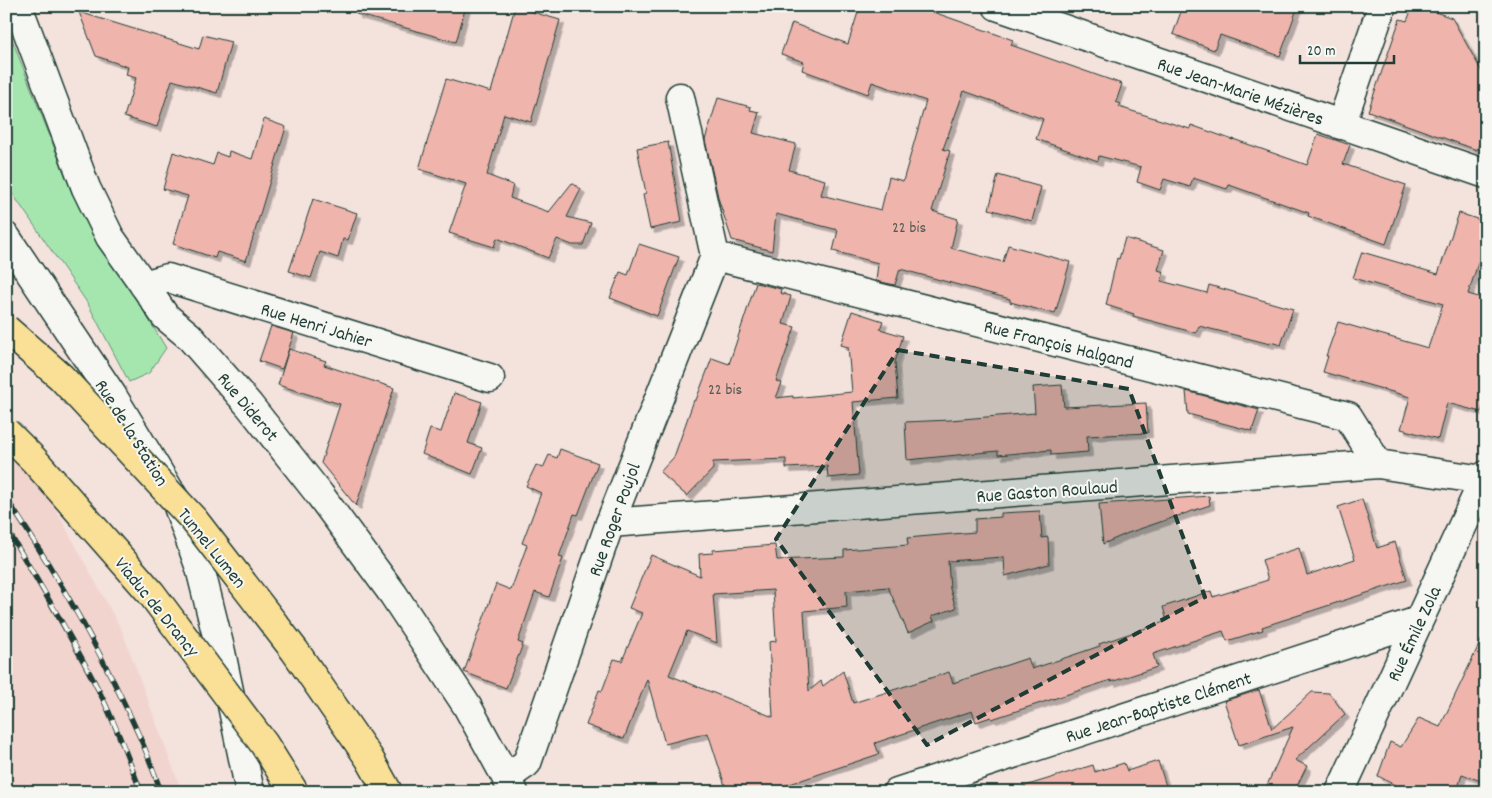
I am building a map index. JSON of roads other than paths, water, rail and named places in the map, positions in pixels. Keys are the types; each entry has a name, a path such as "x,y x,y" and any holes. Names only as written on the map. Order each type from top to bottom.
{"highway":[{"name":"Tunnel Lumen","path":"6,329 61,377 194,520 295,651 369,758 388,792"},
{"name":"Viaduc de Drancy","path":"6,432 34,460 151,593 264,744 294,792"}],"street":[{"name":"Rue Diderot","path":"18,6 86,188 110,237 144,284 164,316 189,336 249,405 320,495 393,594 467,706 511,784"},
{"name":"Rue Jean-Marie Mézières","path":"997,6 1486,174"},
{"path":"1341,125 1382,6"},
{"path":"680,97 715,256"},
{"name":"Rue de la Station","path":"6,237 112,395 176,501 200,568 222,652 250,792"},
{"name":"Rue François Halgand","path":"715,256 1348,416 1378,464"},
{"name":"Rue Roger Poujol","path":"511,784 528,763 610,523 715,256"},
{"name":"Rue Henri Jahier","path":"144,284 168,278 490,378"},
{"name":"Rue Gaston Roulaud","path":"610,523 1378,464 1484,478"},
{"name":"Rue Émile Zola","path":"1340,792 1484,478"},
{"name":"Rue Jean-Baptiste Clément","path":"897,792 1418,621"}],"railway":[{"path":"6,498 44,556 96,648 142,742 161,792"},
{"path":"6,528 91,675 118,732 141,792"}]}
